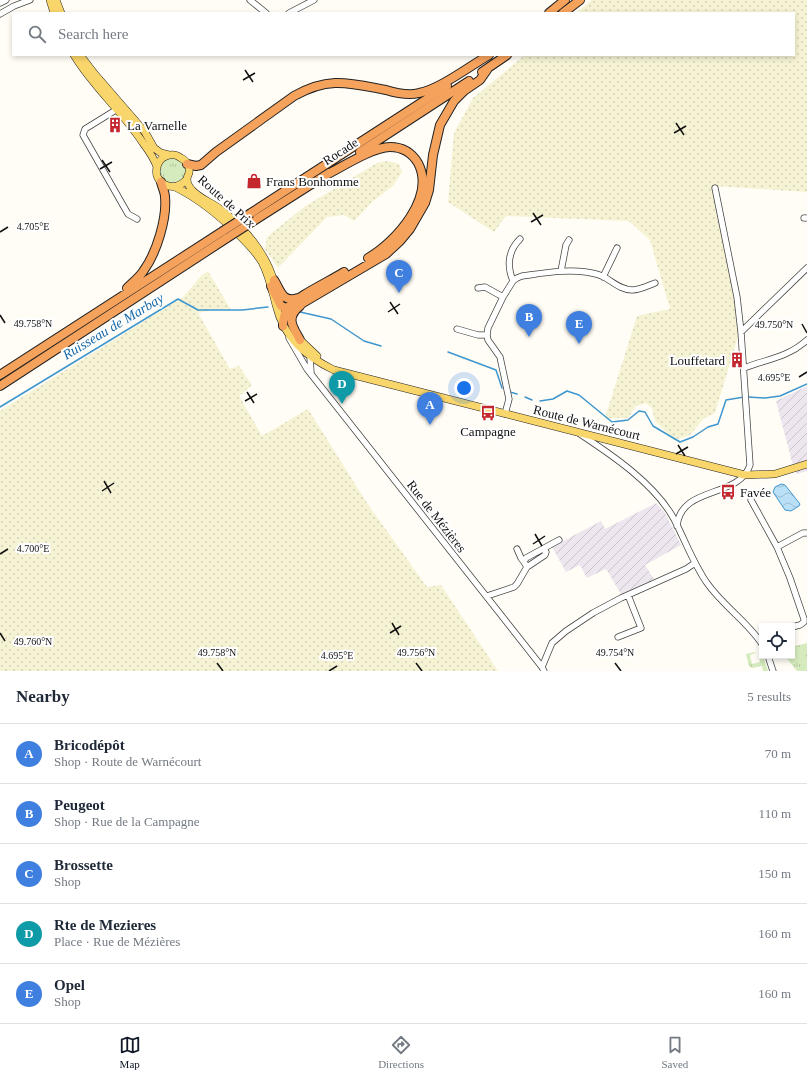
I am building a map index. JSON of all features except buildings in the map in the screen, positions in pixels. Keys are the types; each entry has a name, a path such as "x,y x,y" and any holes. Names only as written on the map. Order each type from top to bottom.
{"highway":[{"path":"550,12 565,0"},
{"path":"564,12 580,0"},
{"path":"187,164 196,166 201,165 216,152 294,96 317,85 340,82 398,93 420,94 452,78 489,56"},
{"path":"0,375 110,303 225,235 251,213 422,103 490,56"},
{"name":"Rocade","path":"0,386 165,277 225,235 252,222 326,175 506,56"},
{"path":"283,309 305,299 386,254 400,241 418,217 427,197 434,147 440,125 447,111 464,91 480,80 486,70"},
{"path":"300,340 291,320 295,310 305,299 374,255 390,243 412,215 422,191 420,167 407,151 398,148 382,148 371,152 326,175"},
{"path":"110,303 138,278 152,258 159,238 165,205 165,195 161,182"},
{"path":"272,283 286,298 293,300 305,299"},
{"path":"272,283 283,309 285,328"}],"main road":[{"path":"50,0 54,12"},
{"path":"56,0 60,12"},
{"name":"Route de Prix","path":"75,56 90,77 145,132 154,148 161,153 180,157 187,164 189,169 187,179 184,183 175,187"},
{"name":"Route de Prix","path":"81,56 120,107 150,152 157,167 157,172 161,182 184,192 220,216 253,249 264,266 272,283"},
{"path":"157,167 162,159 169,155"},
{"name":"Route de Prix","path":"187,179 193,190 222,210 252,239 269,265 272,283"},
{"name":"Route de Warnécourt","path":"283,309 285,328 301,349 322,360 363,376"},
{"name":"Route de Warnécourt","path":"283,309 292,331 311,355 322,364 334,370 363,376 745,475 775,474 807,464"}],"street":[{"path":"0,3 6,0"},
{"path":"0,14 14,6 30,0"},
{"path":"250,0 265,12"},
{"path":"291,12 314,0"},
{"path":"120,107 85,129 83,135 128,214 137,219"},
{"path":"677,526 678,518 693,501 705,494 730,486 745,475 750,465 741,332 736,297 715,188"},
{"path":"513,281 510,273 510,251 520,239"},
{"path":"561,270 566,245 569,240"},
{"path":"603,276 617,248"},
{"path":"741,332 807,268"},
{"path":"505,414 509,399 500,357 486,335 503,297 513,281 522,276 561,270 586,272 603,276 612,283 630,290 639,289 655,283"},
{"path":"478,288 485,287 503,297"},
{"name":"Rue de Mézières","path":"285,328 306,368 543,669"},
{"path":"457,329 478,335 486,335"},
{"path":"744,368 777,358 800,346 807,340"},
{"path":"306,368 305,360 311,355"},
{"path":"311,355 310,366 312,375"},
{"path":"312,375 314,365 322,364"},
{"path":"576,432 629,469 646,485 673,518 695,563 707,583 715,593 759,634"},
{"path":"751,500 777,547 790,578 804,619 804,622 795,626"},
{"path":"777,547 803,533 807,533"},
{"path":"487,596 514,587 518,584 526,564 526,558 559,540"},
{"path":"517,549 520,558 526,564"},
{"path":"543,669 552,643 566,630 593,613 628,595 686,569 695,563"},
{"path":"618,637 640,628 628,595"},
{"path":"769,659 773,671"}],"shaded area":[{"path":"592,0 807,0 807,192 714,186 740,330 715,413 703,419 690,435 674,440 655,421 652,408 646,403 636,406 628,418 605,418 637,316 670,309 650,240 629,221 506,216 494,232 448,202 454,133 473,98 524,56 795,56 795,12 577,12"},
{"path":"387,161 399,164 402,172 393,186 373,201 354,221 344,215 327,217 278,268 265,249 267,237 304,207 377,163"},
{"path":"208,271 231,310 212,310 198,313 230,369 239,366 252,385 239,396 262,436 308,409 367,503 427,587 441,585 498,671 0,671 0,411 183,297 201,276"},
{"path":"807,386 807,471 797,474 792,462 776,401"},
{"path":"656,503 665,513 681,545 645,565 654,579 621,594 606,569 587,578 580,565 566,572 552,547 601,521 605,529"}],"green space":[{"path":"173,158 182,162 186,171 182,180 173,184 164,180 160,171 164,162"},
{"path":"807,643 807,671 797,671 787,659 795,659 795,646"},
{"path":"755,652 756,653 750,655 752,664 760,662 760,659 764,659 768,671 763,671 762,666 752,668 749,666 746,654"}],"water":[{"path":"781,484 785,485 800,504 791,511 785,510 773,492 775,487"}],"waterway":[{"name":"Ruisseau de Marbay","path":"0,407 178,299 198,310 242,310 268,307"},
{"name":"Ruisseau de Marbay","path":"300,312 331,319 364,341 381,346"},
{"name":"Ruisseau de Marbay","path":"448,352 496,370 502,388"},
{"name":"Ruisseau de Marbay","path":"748,397 765,398 780,396 807,384"},
{"name":"Ruisseau de Marbay","path":"540,401 553,399 567,391 579,395 612,422 628,420 639,411 645,412 653,426 680,442 693,437 708,427 718,424 726,400 744,397"},
{"name":"Ruisseau de Marbay","path":"510,392 517,394"},
{"name":"Ruisseau de Marbay","path":"525,397 532,400"}],"place":[{"name":"La Varnelle","path":"115,125"},
{"name":"Frans Bonhomme","path":"254,181"},
{"name":"Brossette","path":"399,293"},
{"name":"Peugeot","path":"529,337"},
{"name":"Opel","path":"579,344"},
{"name":"Louffetard","path":"737,360"},
{"name":"Rte de Mezieres","path":"342,404"},
{"name":"Campagne","path":"488,413"},
{"name":"Bricodépôt","path":"430,425"},
{"name":"Favée","path":"728,492"}]}
